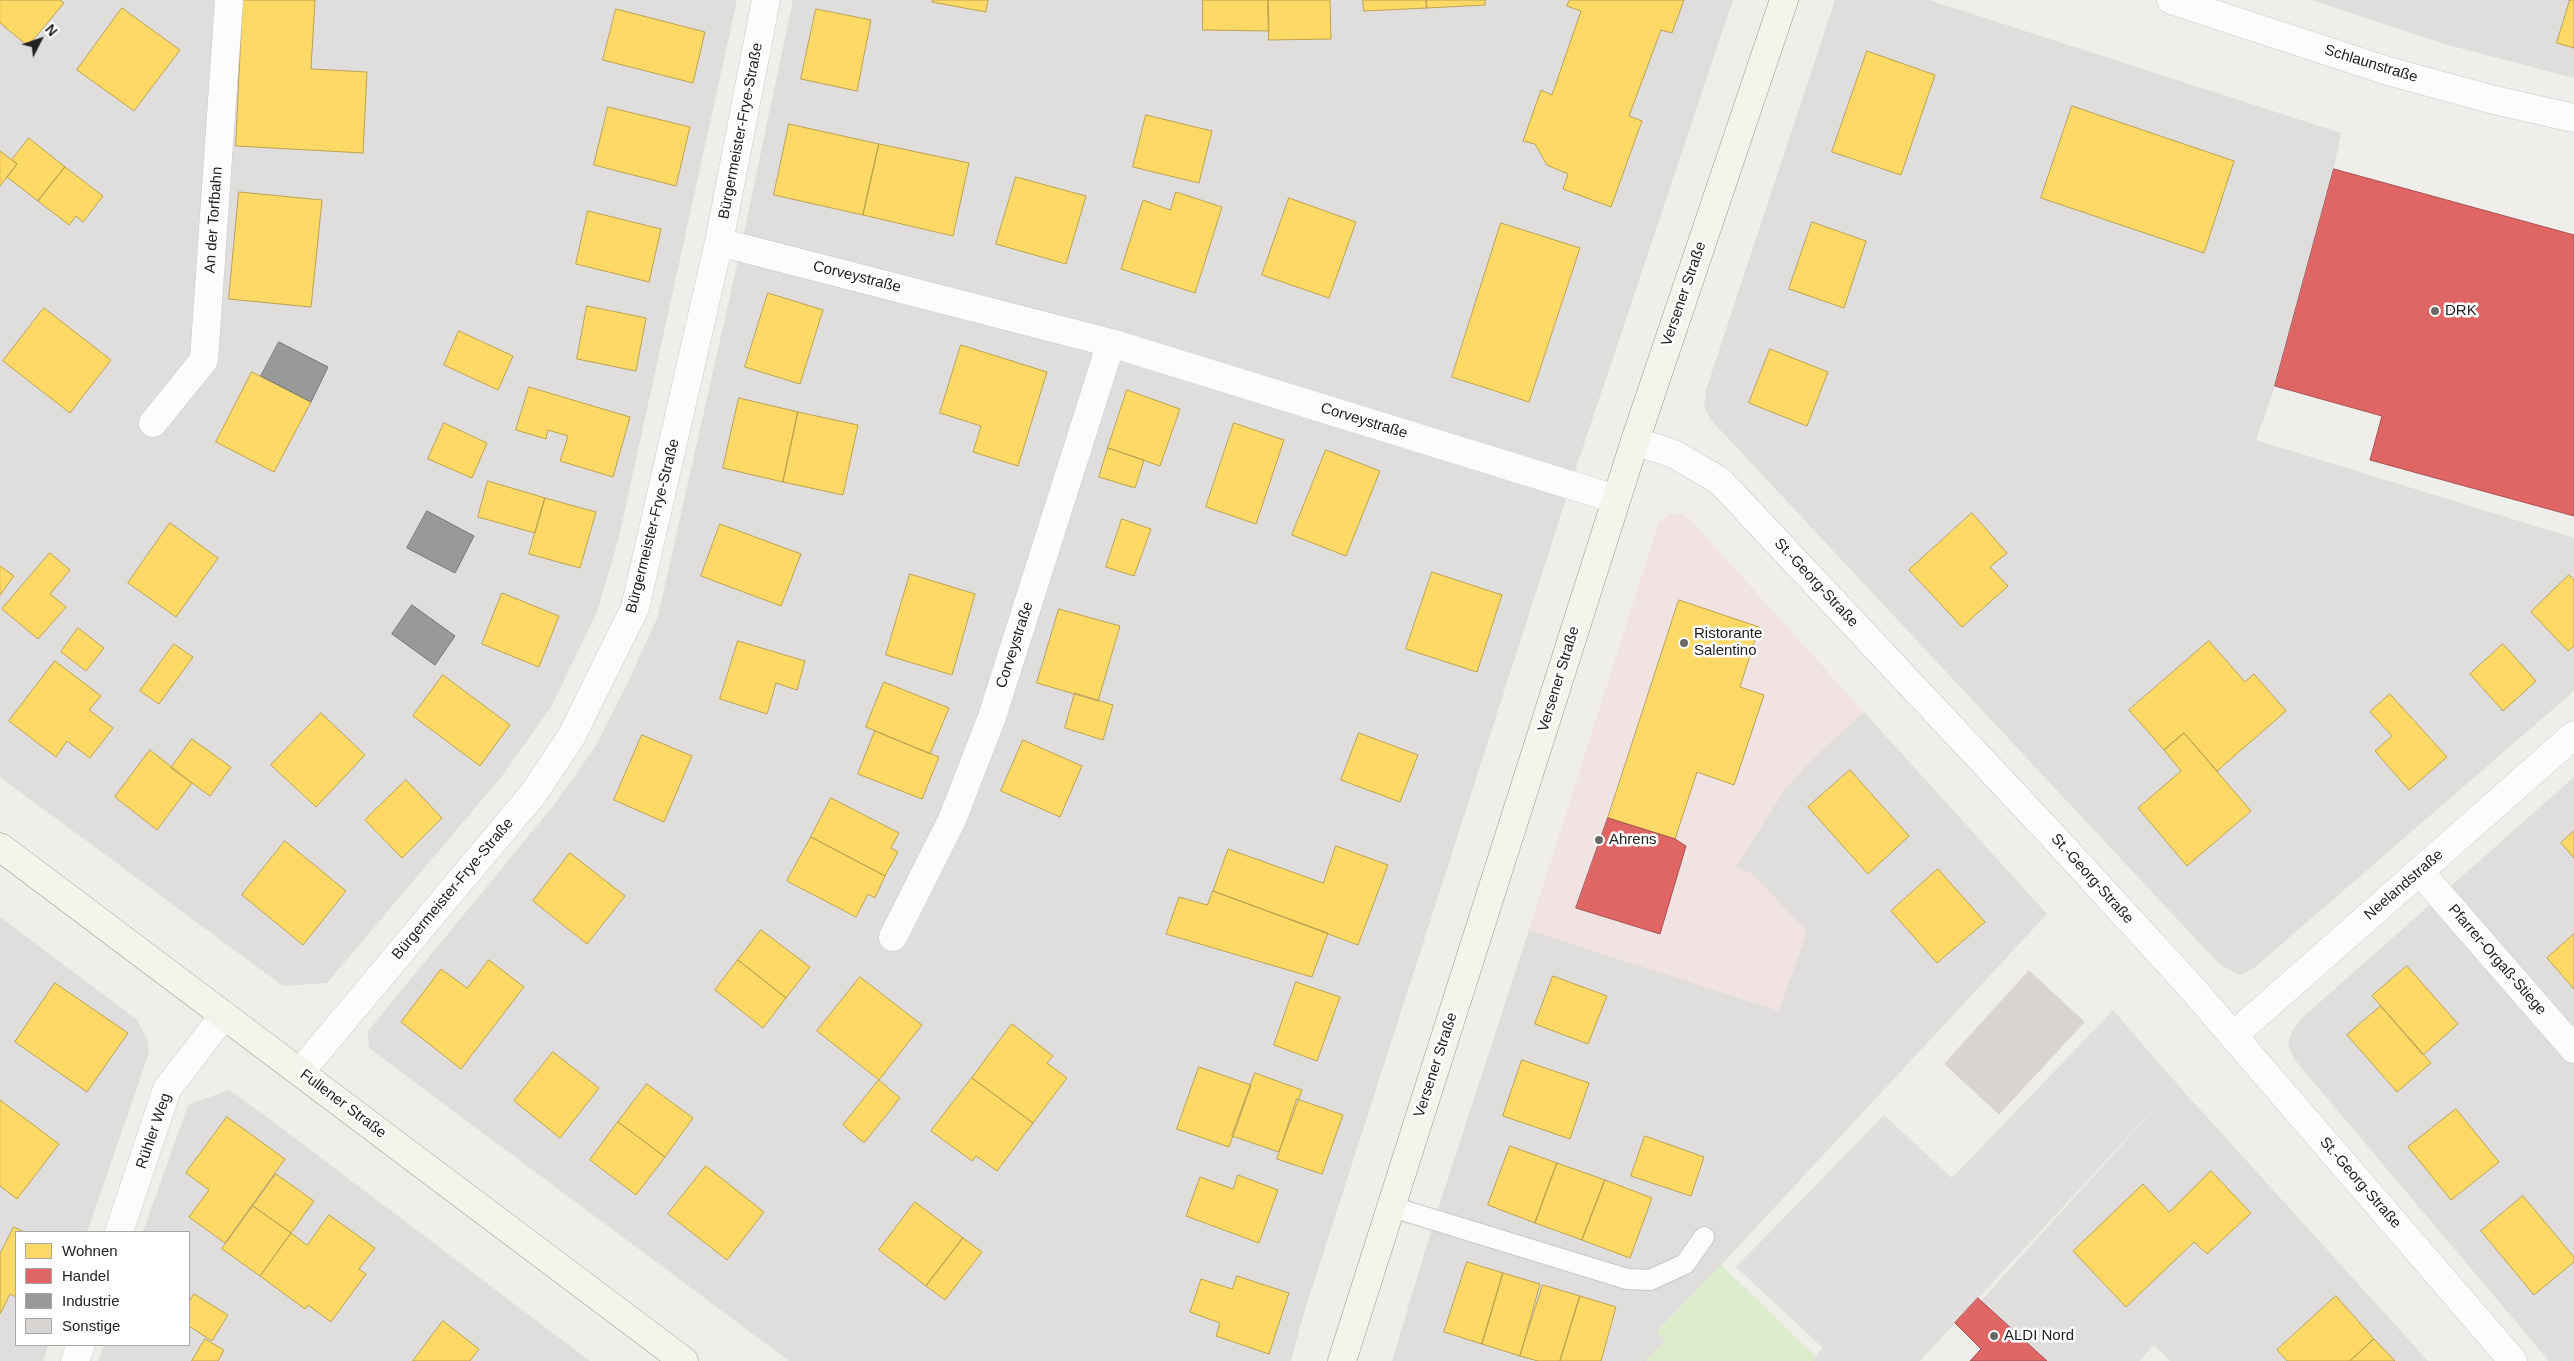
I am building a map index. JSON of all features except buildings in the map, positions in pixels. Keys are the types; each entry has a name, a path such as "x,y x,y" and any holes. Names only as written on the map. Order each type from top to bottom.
{"street":[{"name":"An der Torfbahn","path":"153,423 204,360 229,0"},
{"name":"Bürgermeister-Frye-Straße","path":"300,1072 532,794 571,737 635,608 719,242 766,0"},
{"name":"Versener Straße","path":"1342,1361 1389,1206 1506,848 1634,441 1784,0"},
{"name":"Schlaunstraße","path":"2171,0 2388,71 2494,100 2574,118"},
{"name":"Corveystraße","path":"719,242 1111,343 1616,499"},
{"name":"Corveystraße","path":"893,937 952,820 992,717 1111,343"},
{"name":"St.-Georg-Straße","path":"1634,441 1674,454 1720,481 2058,841 2234,1035 2513,1361"},
{"name":"Neelandstraße","path":"2234,1035 2574,735"},
{"name":"Fullener Straße","path":"0,847 684,1361"},
{"name":"Pfarrer-Orgaß-Stiege","path":"2419,872 2574,1049"},
{"name":"Rühler Weg","path":"119,1231 167,1089 224,1015"},
{"path":"75,1361 80,1346"}],"lane":[{"path":"1389,1206 1626,1279 1650,1280 1685,1264 1704,1237"}],"shaded area":[{"path":"0,0 737,0 618,541 597,612 551,707 502,776 327,983 283,986 0,777"},
{"path":"793,0 1733,0 1577,465 1304,1313 1291,1361 789,1361 369,1048 368,1031 554,805 595,747 629,680 658,616 741,247"},
{"path":"1835,0 1929,0 2341,133 2334,169 2275,386 2256,440 2574,538 2574,691 2254,968 2240,975 2220,965 1711,420 1704,407 1706,390"},
{"path":"2311,0 2574,0 2574,78 2448,45"},
{"path":"1672,513 1682,514 1690,519 1864,712 1813,758 1785,789 1736,867 1753,874 1807,932 1779,1011 1529,930 1659,522"},
{"path":"1864,712 2047,914 1721,1265 1820,1361 1392,1361 1434,1221 1529,930 1779,1010 1735,867 1785,789 1813,758"},
{"path":"2574,777 2574,1361 2549,1361 2294,1059 2288,1045 2292,1031 2302,1018"},
{"path":"0,917 137,1020 147,1039 149,1053 87,1231 15,1231 15,1346 48,1346 43,1361 0,1361"},
{"path":"2113,1010 2177,1084 1920,1361 1811,1361 1823,1348 1736,1267 1884,1115 1952,1178"},
{"path":"2177,1084 2428,1361 2170,1361 2154,1345 2139,1361 2044,1361 1980,1302"},
{"path":"229,1090 590,1361 98,1361 104,1346 190,1346 190,1231 143,1231 188,1105"}],"green space":[{"path":"1721,1265 1820,1361 1645,1361 1665,1341 1656,1332"}],"place":[{"name":"DRK","path":"2435,311"},
{"name":"Ristorante Salentino","path":"1684,643"},
{"name":"Ahrens","path":"1599,840"},
{"name":"ALDI Nord","path":"1994,1336"}]}
